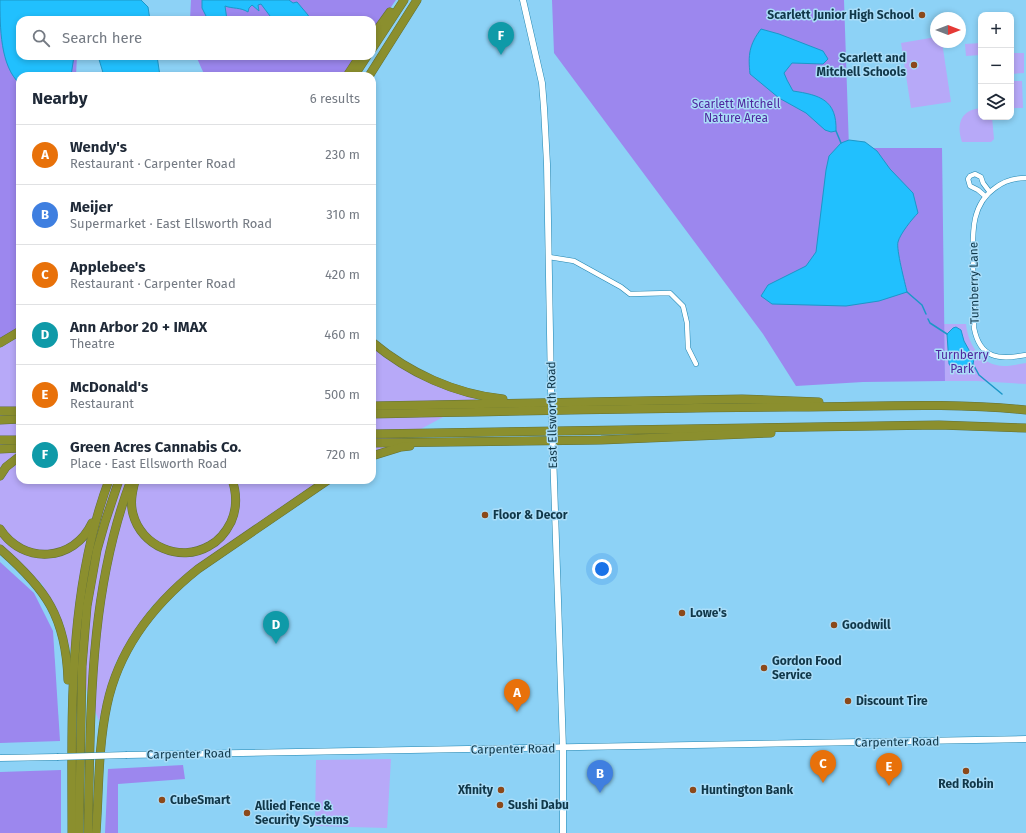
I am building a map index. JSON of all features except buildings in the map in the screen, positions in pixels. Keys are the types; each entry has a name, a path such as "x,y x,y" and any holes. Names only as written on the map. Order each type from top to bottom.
{"highway":[{"path":"376,32 399,0"},
{"path":"376,43 404,0"},
{"path":"371,72 417,0"},
{"path":"375,72 382,55"},
{"path":"349,72 357,60"},
{"path":"357,72 364,60"},
{"path":"0,343 16,333"},
{"path":"376,345 405,366 434,381 459,390 476,394 532,402"},
{"path":"376,406 742,399 824,402 854,406"},
{"path":"376,414 570,409 854,406 973,406 1026,410"},
{"path":"0,411 16,411"},
{"path":"0,420 16,419"},
{"path":"376,434 939,425 1026,428"},
{"path":"376,443 601,440 783,433 821,427"},
{"path":"0,440 16,440"},
{"path":"376,455 401,447 436,442"},
{"path":"0,449 16,448"},
{"path":"0,476 6,468 16,459"},
{"path":"72,833 74,644 88,555 107,484"},
{"path":"79,833 82,666 87,606 98,550 117,484"},
{"path":"88,833 95,636 105,570 114,532 129,484"},
{"path":"134,484 131,503 132,514 138,528 145,537 154,544 166,550 187,553 198,551 209,546 227,529 233,517 235,506 235,492 233,484"},
{"path":"96,833 101,754 107,705 119,668 131,642 161,602 193,573 322,484"},
{"path":"0,529 8,540 17,547 28,552 38,554 59,553 79,542 90,529 99,510"},
{"path":"0,549 32,579 42,592 54,611 62,630 66,652 72,728"}],"main road":[{"name":"East Ellsworth Road","path":"523,0 542,83 547,164 552,452 563,748 563,833"},
{"name":"Carpenter Road","path":"0,758 1026,739"}],"street":[{"path":"985,196 970,186 968,179 970,176 975,174 981,177 983,183 989,191 1004,182 1013,179 1026,178"},
{"name":"Turnberry Lane","path":"989,191 979,206 973,226 974,328 976,337 981,346 988,353 998,357 1006,358 1026,355"},
{"path":"549,257 574,261 621,287 630,294 670,293 683,306 688,323 688,348 696,364"}],"green space":[{"path":"0,0 16,16 16,60 77,60 76,72 16,72 16,330 0,340"},
{"path":"191,0 396,0 376,28 376,16 190,16"},
{"name":"Scarlett Mitchell Nature Area","path":"552,0 844,0 849,148 942,148 945,381 863,382 796,386 763,334 554,53"},
{"path":"930,38 930,48 943,48 951,102 911,108 901,43"},
{"path":"978,43 978,55 966,56 966,44"},
{"path":"1014,53 1024,53 1024,73 1014,74"},
{"path":"198,60 354,60 346,72 203,72"},
{"path":"1014,81 1022,81 1023,108 1014,108"},
{"path":"978,108 978,120 992,120 994,139 991,142 962,142 960,135 960,123 969,111"},
{"name":"Turnberry Park","path":"944,324 966,324 967,332 973,347 989,362 1004,366 1026,363 1026,384 945,381"},
{"path":"16,338 16,484 315,484 202,562 151,607 116,662 99,721 70,648 63,624 42,584 0,547 0,348"},
{"path":"376,349 383,356 425,381 477,399 376,451"},
{"path":"0,562 34,593 53,631 60,741 0,743"},
{"path":"391,759 387,828 315,826 316,760"},
{"path":"183,765 185,779 118,784 118,833 105,833 108,769"},
{"path":"61,770 61,833 0,833 0,772"}],"water":[{"path":"0,0 141,0 148,7 149,16 16,16 16,60 73,60 72,72 16,72 16,79 8,67 5,57 2,45"},
{"path":"202,0 289,0 293,3 297,2 308,16 270,16 261,4 258,5 259,11 252,5 248,12 242,9 225,6 226,16 206,16 202,8"},
{"path":"761,29 779,34 823,51 828,59 823,64 792,63 784,73 793,91 819,97 830,106 834,112 836,131 831,132 825,130 806,113 779,98 750,74 750,50"},
{"path":"99,60 158,60 159,72 103,72"},
{"path":"849,140 865,142 877,151 890,169 913,193 918,213 904,231 898,242 899,259 907,292 879,301 846,306 772,304 761,296 768,285 806,266 816,252 829,156 841,143"},
{"path":"956,327 961,330 964,341 974,359 973,364 969,368 952,368 949,364 947,334"}],"waterway":[{"path":"836,131 841,143"},
{"path":"907,292 922,305 926,314"},
{"path":"928,319 930,323 947,334"},
{"path":"973,364 979,375 1002,394"}],"place":[{"name":"Scarlett Junior High School","path":"922,15"},
{"name":"Green Acres Cannabis Co.","path":"501,55"},
{"name":"Scarlett and Mitchell Schools","path":"914,65"},
{"name":"Floor & Decor","path":"485,515"},
{"name":"Lowe's","path":"682,613"},
{"name":"Goodwill","path":"834,625"},
{"name":"Ann Arbor 20 + IMAX","path":"276,644"},
{"name":"Gordon Food Service","path":"764,668"},
{"name":"Discount Tire","path":"848,701"},
{"name":"Wendy's","path":"517,712"},
{"name":"Red Robin","path":"966,771"},
{"name":"Applebee's","path":"823,783"},
{"name":"McDonald's","path":"889,786"},
{"name":"Xfinity","path":"501,790"},
{"name":"Huntington Bank","path":"693,790"},
{"name":"Meijer","path":"600,793"},
{"name":"CubeSmart","path":"162,800"},
{"name":"Sushi Dabu","path":"500,805"},
{"name":"Allied Fence & Security Systems","path":"247,813"}]}
